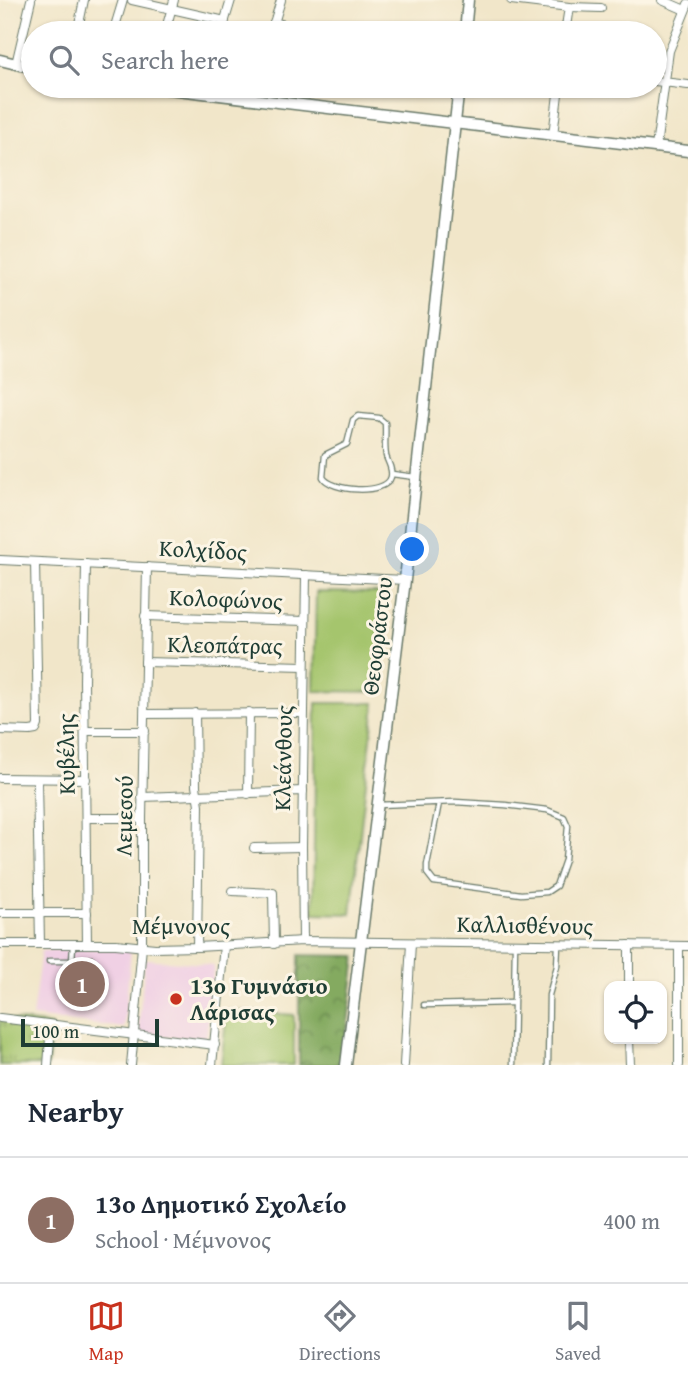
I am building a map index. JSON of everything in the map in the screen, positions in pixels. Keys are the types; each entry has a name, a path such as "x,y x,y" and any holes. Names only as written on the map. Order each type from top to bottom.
{"street":[{"path":"26,21 31,0"},
{"path":"80,21 84,0"},
{"path":"117,21 123,0"},
{"path":"132,0 173,4 225,21 231,0"},
{"path":"274,21 281,0"},
{"path":"466,21 468,0"},
{"path":"511,0 601,8"},
{"path":"662,0 687,7 667,56"},
{"path":"168,21 173,4"},
{"path":"567,21 569,7"},
{"path":"16,64 21,43"},
{"path":"0,60 21,65"},
{"path":"667,82 688,85"},
{"path":"246,98 688,151"},
{"name":"Θεοφράστου","path":"346,1065 405,580 457,98"},
{"path":"553,135 558,98"},
{"path":"656,147 658,98"},
{"name":"Κολχίδος","path":"0,560 405,580"},
{"path":"0,730 36,730 39,721 35,562"},
{"name":"Κυβέλης","path":"86,564 87,944"},
{"name":"Λεμεσού","path":"131,1065 142,947 147,567"},
{"name":"Κλεάνθους","path":"303,941 306,575"},
{"name":"Κολοφώνος","path":"145,616 304,621"},
{"name":"Κλεοπάτρας","path":"145,662 304,666"},
{"path":"248,794 249,712"},
{"path":"195,713 199,805 197,947"},
{"path":"145,714 303,713"},
{"path":"85,731 145,731"},
{"path":"0,778 86,779"},
{"path":"37,779 40,944"},
{"path":"142,797 303,791"},
{"path":"86,818 142,818"},
{"path":"254,848 302,847"},
{"path":"232,891 273,893 274,944"},
{"path":"0,913 87,914"},
{"name":"Μέμνονος","path":"0,944 197,947 303,941 361,941"},
{"name":"Καλλισθένους","path":"361,941 683,946"},
{"path":"404,1065 411,943"},
{"path":"629,945 629,981"},
{"path":"212,1065 225,946"},
{"path":"678,1065 683,946"},
{"path":"0,1018 215,1045"},
{"path":"48,1065 51,1025"},
{"path":"629,1044 630,1065"}],"lane":[{"path":"355,417 379,418 385,423 385,452 392,474 388,482 379,488 336,486 327,484 323,477 324,460 327,452 341,449 348,444 355,417"},
{"path":"392,474 416,477"},
{"path":"377,805 439,803 505,805 558,813 564,817 568,826 565,860 556,886 537,894 434,882 427,873 427,866 439,803"},
{"path":"513,1065 515,943"},
{"path":"72,961 73,944"},
{"path":"548,1065 549,995 557,966 558,945"},
{"path":"49,961 92,959"},
{"path":"424,1005 513,1003"}],"shaded area":[{"path":"131,949 124,1028 32,1017 41,951"},
{"name":"13ο Γυμνάσιο Λάρισας","path":"145,959 214,965 206,1041 138,1034"}],"green space":[{"path":"316,592 380,593 378,692 314,691"},
{"path":"316,703 375,703 351,914 313,913"},
{"path":"299,955 356,956 343,1065 299,1065"},
{"path":"227,1010 294,1015 294,1065 221,1065"},
{"path":"0,1018 51,1025 48,1065 0,1065"}],"place":[{"name":"13ο Δημοτικό Σχολείο","path":"82,984"},
{"name":"13ο Γυμνάσιο Λάρισας","path":"176,999"}]}
